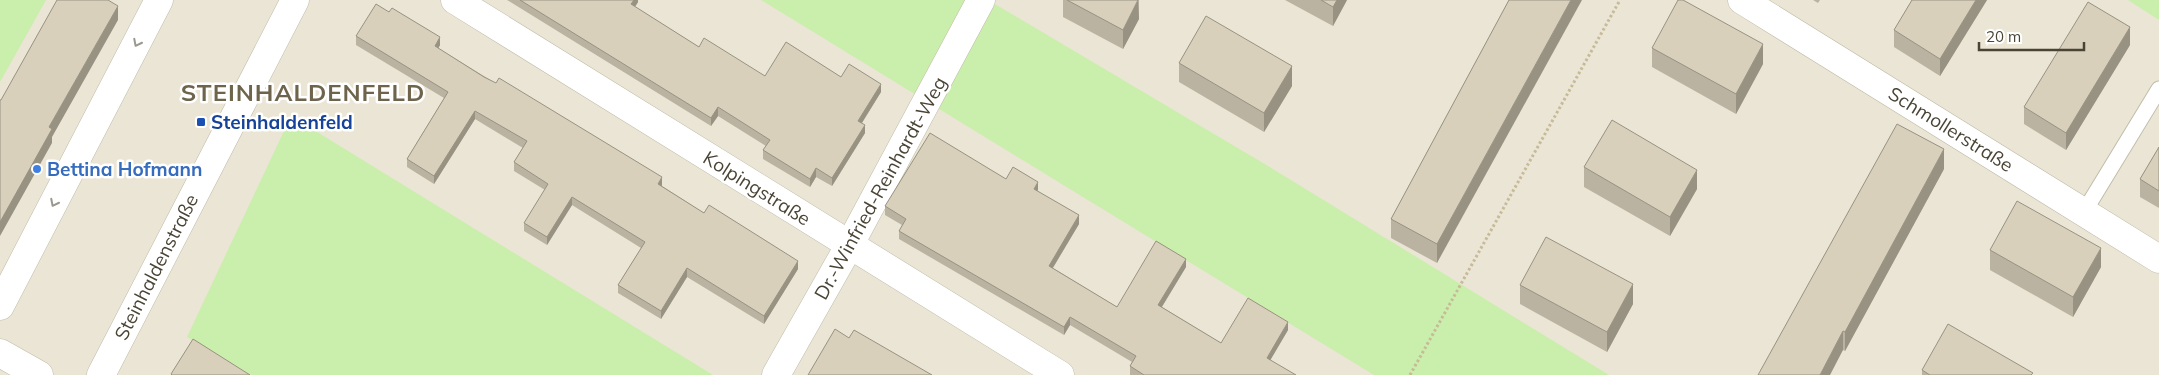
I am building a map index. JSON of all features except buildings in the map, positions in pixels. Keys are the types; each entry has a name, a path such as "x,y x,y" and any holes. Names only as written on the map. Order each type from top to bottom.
{"street":[{"path":"0,306 159,0"},
{"name":"Steinhaldenstraße","path":"101,375 295,0"},
{"name":"Kolpingstraße","path":"455,0 849,246 1060,375"},
{"name":"Dr.-Winfried-Reinhardt-Weg","path":"776,375 849,246 981,0"},
{"name":"Schmollerstraße","path":"1742,0 2159,259"},
{"path":"0,353 39,375"}],"lane":[{"path":"2084,212 2159,89"}],"path":[{"path":"1410,375 1620,0"}],"shaded area":[{"path":"0,0 2159,0 2159,375 0,375"}],"green space":[{"path":"0,0 46,0 0,82"},
{"path":"761,0 988,0 1268,166 1609,375 1374,375"},
{"path":"2128,0 2159,0 2159,20"},
{"path":"291,116 713,375 251,375 187,337"}],"place":[{"name":"Steinhaldenfeld","path":"201,122"},
{"name":"Bettina Hofmann","path":"37,169"}],"district":[{"name":"STEINHALDENFELD","path":"303,92"}]}
